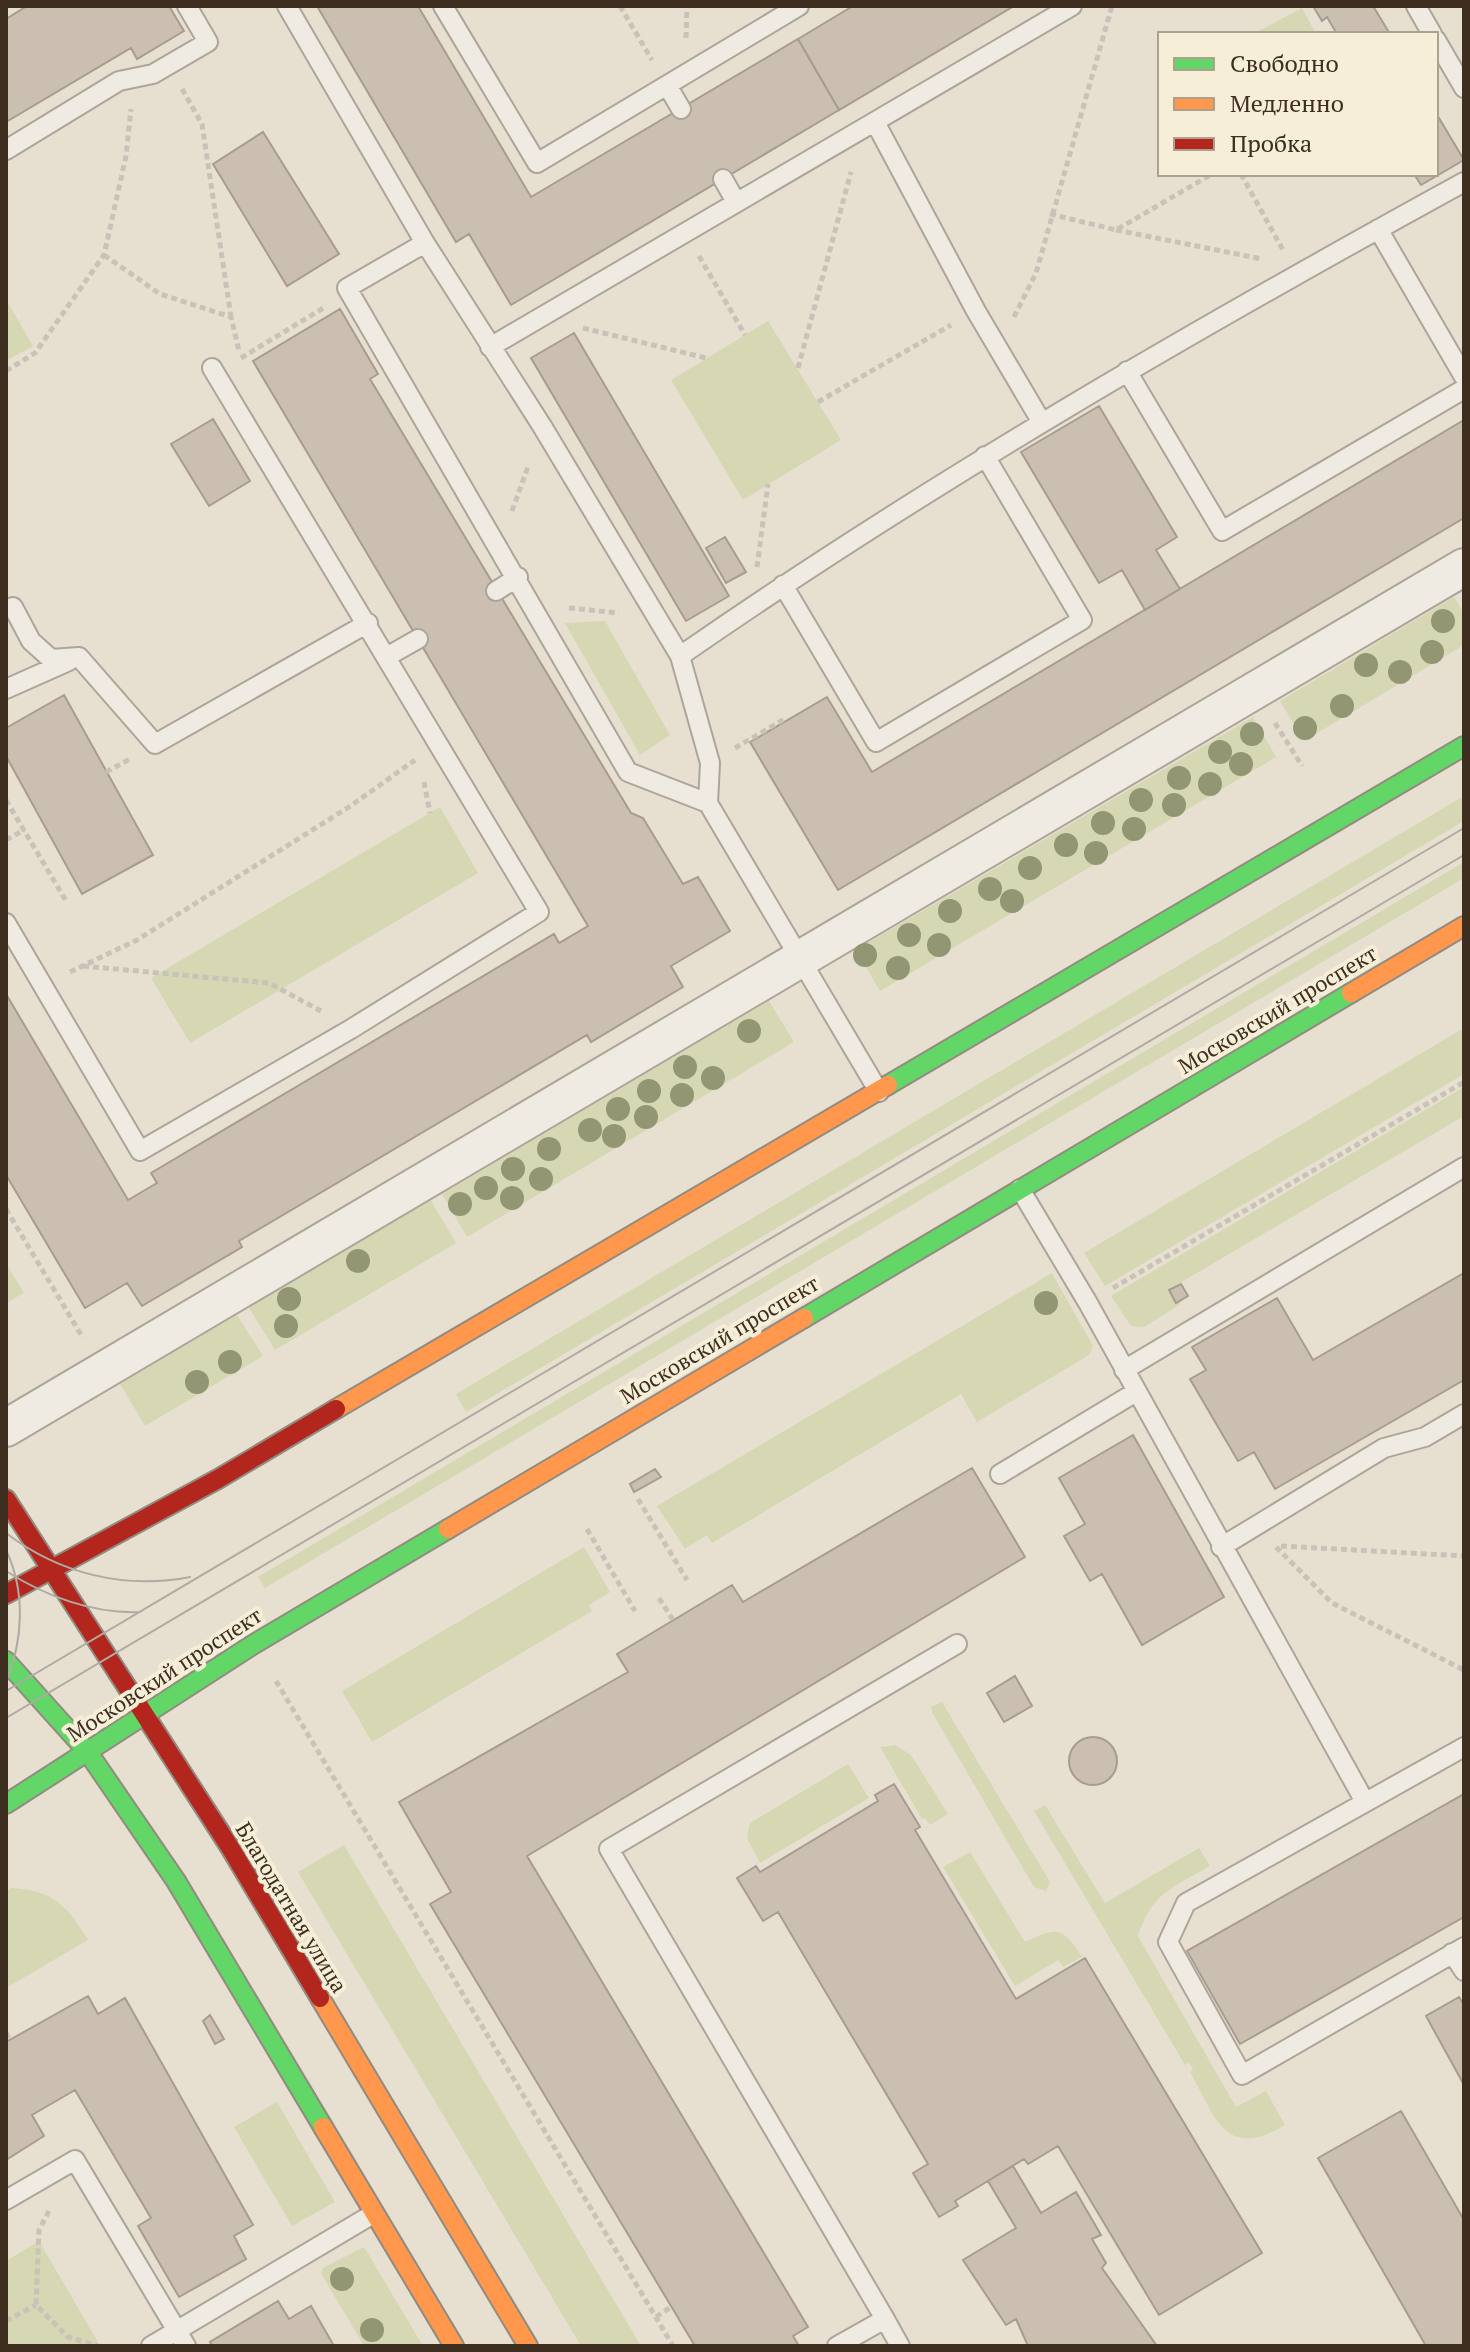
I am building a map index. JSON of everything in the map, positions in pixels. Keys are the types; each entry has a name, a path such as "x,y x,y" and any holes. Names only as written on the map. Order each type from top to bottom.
{"main road":[{"path":"6,1594 172,1506 1464,746"},
{"name":"Московский проспект","path":"6,1804 141,1714 469,1514 1464,926"},
{"name":"Благодатная улица","path":"6,1499 141,1714 231,1849 528,2346"},
{"path":"6,1661 87,1751 176,1881 454,2346"}],"street":[{"path":"6,1428 1464,567"}],"lane":[{"path":"6,150 119,81 153,74 208,42 187,6"},
{"path":"287,6 425,243 542,426 680,656 710,763 708,803 879,1092"},
{"path":"443,6 537,163 799,6"},
{"path":"490,347 1072,6"},
{"path":"1416,6 1431,32"},
{"path":"1438,43 1464,88"},
{"path":"667,85 681,109"},
{"path":"869,125 1041,421"},
{"path":"723,179 736,202"},
{"path":"680,656 783,585 1041,421 1294,270 1464,182"},
{"path":"1378,229 1464,377"},
{"path":"425,243 347,288 518,577 628,772 708,803"},
{"path":"6,923 140,1151 351,1029 539,912 214,370"},
{"path":"1127,371 1222,531 1464,389"},
{"path":"783,585 876,742 1082,620 985,456"},
{"path":"496,591 518,577"},
{"path":"13,607 31,641 51,659 79,657"},
{"path":"79,657 155,744 368,623"},
{"path":"388,656 418,639"},
{"path":"6,689 79,657"},
{"path":"1124,1370 1464,1167"},
{"path":"1020,1189 1088,1303 1365,1802"},
{"path":"1000,1474 1136,1392"},
{"path":"1221,1547 1384,1448 1425,1437 1464,1414"},
{"path":"900,2346 609,1849 957,1644"},
{"path":"1464,1747 1186,1903 1168,1942 1242,2075 1458,1950 1464,1971"},
{"path":"6,2200 75,2160 181,2338"},
{"path":"151,2346 181,2338 373,2214"},
{"path":"837,2346 885,2319"}],"path":[{"path":"620,6 667,85"},
{"path":"999,350 1036,273 1050,214 1112,6"},
{"path":"168,65 202,124 239,352"},
{"path":"6,371 35,353 104,255 126,156 134,78"},
{"path":"798,368 869,125"},
{"path":"1116,230 1209,176"},
{"path":"1242,176 1294,270"},
{"path":"1050,214 1294,270"},
{"path":"685,232 745,335"},
{"path":"104,255 160,294 231,317"},
{"path":"214,370 320,311 347,288"},
{"path":"818,402 976,311"},
{"path":"540,317 706,358"},
{"path":"499,547 542,426"},
{"path":"751,607 768,484"},
{"path":"534,605 656,617"},
{"path":"748,740 786,718"},
{"path":"44,986 164,923 349,807 439,742"},
{"path":"6,800 66,901"},
{"path":"6,840 24,830"},
{"path":"82,966 269,983 351,1029"},
{"path":"1088,1303 1464,1082"},
{"path":"6,1209 89,1347"},
{"path":"638,1499 687,1580"},
{"path":"587,1529 635,1611"},
{"path":"1275,1545 1332,1603 1464,1670"},
{"path":"1221,1547 1275,1545 1464,1556"},
{"path":"659,1598 673,1620"},
{"path":"275,1680 673,2346"},
{"path":"6,2033 10,2040"},
{"path":"39,2230 36,2305 68,2337 98,2346"},
{"path":"6,2321 36,2305"},
{"path":"656,2317 671,2307"}],"green space":[{"path":"1302,8 1315,32 1257,32"},
{"path":"6,299 33,346 6,361"},
{"path":"768,321 841,440 743,500 671,380"},
{"path":"1454,597 1464,614 1464,645 1304,741 1280,701"},
{"path":"605,621 670,735 640,755 565,623"},
{"path":"1253,717 1276,757 880,991 856,950"},
{"path":"1464,796 1464,821 466,1412 456,1394"},
{"path":"440,807 478,873 190,1043 151,978"},
{"path":"1464,862 1464,878 265,1588 258,1577"},
{"path":"769,1001 794,1042 467,1237 442,1194"},
{"path":"1464,1028 1464,1074 1105,1286 1084,1253"},
{"path":"1464,1087 1464,1116 1173,1287 1181,1304 1144,1327 1131,1326 1111,1296"},
{"path":"430,1199 456,1243 275,1350 248,1306"},
{"path":"6,1263 24,1293 6,1303"},
{"path":"1052,1273 1093,1346 1089,1355 977,1422 961,1394 712,1543 707,1535 685,1549 657,1506"},
{"path":"237,1315 263,1356 145,1426 120,1384"},
{"path":"584,1547 610,1592 589,1605 592,1611 372,1742 342,1691"},
{"path":"942,1702 1050,1882 1046,1891 1034,1887 933,1714 931,1707"},
{"path":"895,1745 911,1755 948,1814 930,1825 925,1818 922,1819 880,1747"},
{"path":"848,1764 869,1798 760,1863 747,1838 750,1823"},
{"path":"1045,1805 1105,1903 1199,1848 1210,1866 1165,1893 1150,1910 1138,1936 1236,2107 1266,2091 1285,2125 1265,2135 1248,2138 1235,2136 1216,2118 1190,2072 1193,2069 1189,2062 1185,2065 1034,1811"},
{"path":"344,1845 641,2346 581,2346 298,1872"},
{"path":"970,1852 1025,1942 1058,1932 1069,1939 1082,1957 1063,1967 1058,1960 1015,1986 943,1867"},
{"path":"11,1888 38,1892 57,1902 73,1917 88,1940 6,1988 6,1891"},
{"path":"277,2102 335,2202 292,2226 234,2127"},
{"path":"39,2241 98,2342 91,2346 6,2346 6,2261"},
{"path":"364,2247 423,2346 364,2346 321,2273 323,2268"}],"building":[{"path":"27,6 169,6 184,31 137,59 131,48 6,122 6,19"},
{"path":"317,6 418,6 531,197 798,39 839,110 511,305 469,234 456,242"},
{"path":"853,6 1014,6 839,110 798,39"},
{"path":"1313,6 1373,6 1389,32 1336,32 1327,17 1322,21"},
{"path":"1438,116 1464,160 1438,175"},
{"path":"263,132 339,254 287,286 213,164"},
{"path":"1415,176 1436,176 1421,185"},
{"path":"340,309 378,374 370,379 631,813 643,818 683,884 698,877 730,931 671,966 683,987 591,1042 587,1035 239,1241 242,1247 142,1306 127,1283 85,1308 6,1175 6,994 128,1200 157,1183 151,1173 554,934 559,943 588,926 253,361"},
{"path":"574,333 729,596 686,621 531,358"},
{"path":"1099,406 1177,537 1156,550 1180,589 1145,610 1122,570 1099,583 1021,452"},
{"path":"213,419 250,481 209,506 171,444"},
{"path":"1464,420 1464,518 838,890 750,742 827,697 872,772"},
{"path":"725,537 746,572 726,583 706,548"},
{"path":"64,695 153,855 82,894 6,756 6,728"},
{"path":"1464,1273 1464,1380 1275,1489 1254,1452 1238,1461 1190,1379 1206,1370 1192,1347 1277,1298 1313,1360"},
{"path":"1181,1284 1188,1296 1176,1303 1169,1290"},
{"path":"1133,1435 1224,1597 1142,1645 1102,1574 1090,1581 1064,1536 1085,1524 1059,1478"},
{"path":"972,1468 1025,1557 527,1856 808,2327 793,2336 799,2346 695,2346 430,1904 451,1892 399,1802 628,1672 617,1654 732,1585 743,1602"},
{"path":"655,1469 661,1477 634,1492 630,1484"},
{"path":"1015,1676 1032,1706 1004,1722 987,1693"},
{"path":"1093,1737 1110,1744 1117,1761 1110,1778 1093,1785 1076,1778 1069,1761 1076,1744"},
{"path":"894,1784 920,1827 915,1830 1016,1999 1085,1958 1262,2253 1159,2315 1058,2146 1028,2164 1024,2159 955,2201 958,2206 939,2217 913,2173 928,2164 778,1912 763,1921 737,1878 756,1866 760,1872 878,1801 875,1795"},
{"path":"1464,1794 1464,1917 1240,2044 1187,1951"},
{"path":"88,1996 98,2014 125,1998 253,2225 234,2236 246,2259 179,2297 138,2226 151,2218 75,2090 32,2115 44,2136 6,2160 6,2042"},
{"path":"1459,1997 1464,2005 1464,2085 1426,2016"},
{"path":"210,2015 224,2039 215,2044 203,2021"},
{"path":"1401,2111 1464,2220 1464,2346 1426,2346 1318,2158"},
{"path":"1013,2166 1041,2213 1076,2192 1101,2235 1092,2239 1106,2263 1102,2268 1157,2346 1028,2346 1016,2319 1006,2325 963,2260 1016,2228 988,2181"},
{"path":"278,2301 289,2319 311,2306 334,2346 212,2346 210,2342"}],"tram line":[{"path":"6,1691 1464,828"},
{"path":"6,1718 1464,855"},
{"path":"6,1533 47,1559 93,1575 141,1581 190,1577"},
{"path":"6,1550 17,1583 20,1616 16,1650 6,1682"},
{"path":"6,1571 70,1602 105,1610 140,1612"}],"traffic: fast":[{"path":"888,1085 1464,746"},
{"path":"804,1318 1351,993"},
{"path":"6,1804 254,1644 448,1529"},
{"path":"6,1661 87,1751 176,1881 323,2127"}],"traffic: slow":[{"path":"1351,993 1464,926"},
{"path":"336,1409 888,1085"},
{"path":"448,1529 804,1318"},
{"path":"320,1998 528,2346"},
{"path":"323,2127 454,2346"}],"traffic: jam":[{"path":"6,1594 218,1479 336,1409"},
{"path":"6,1499 231,1849 320,1998"}]}
